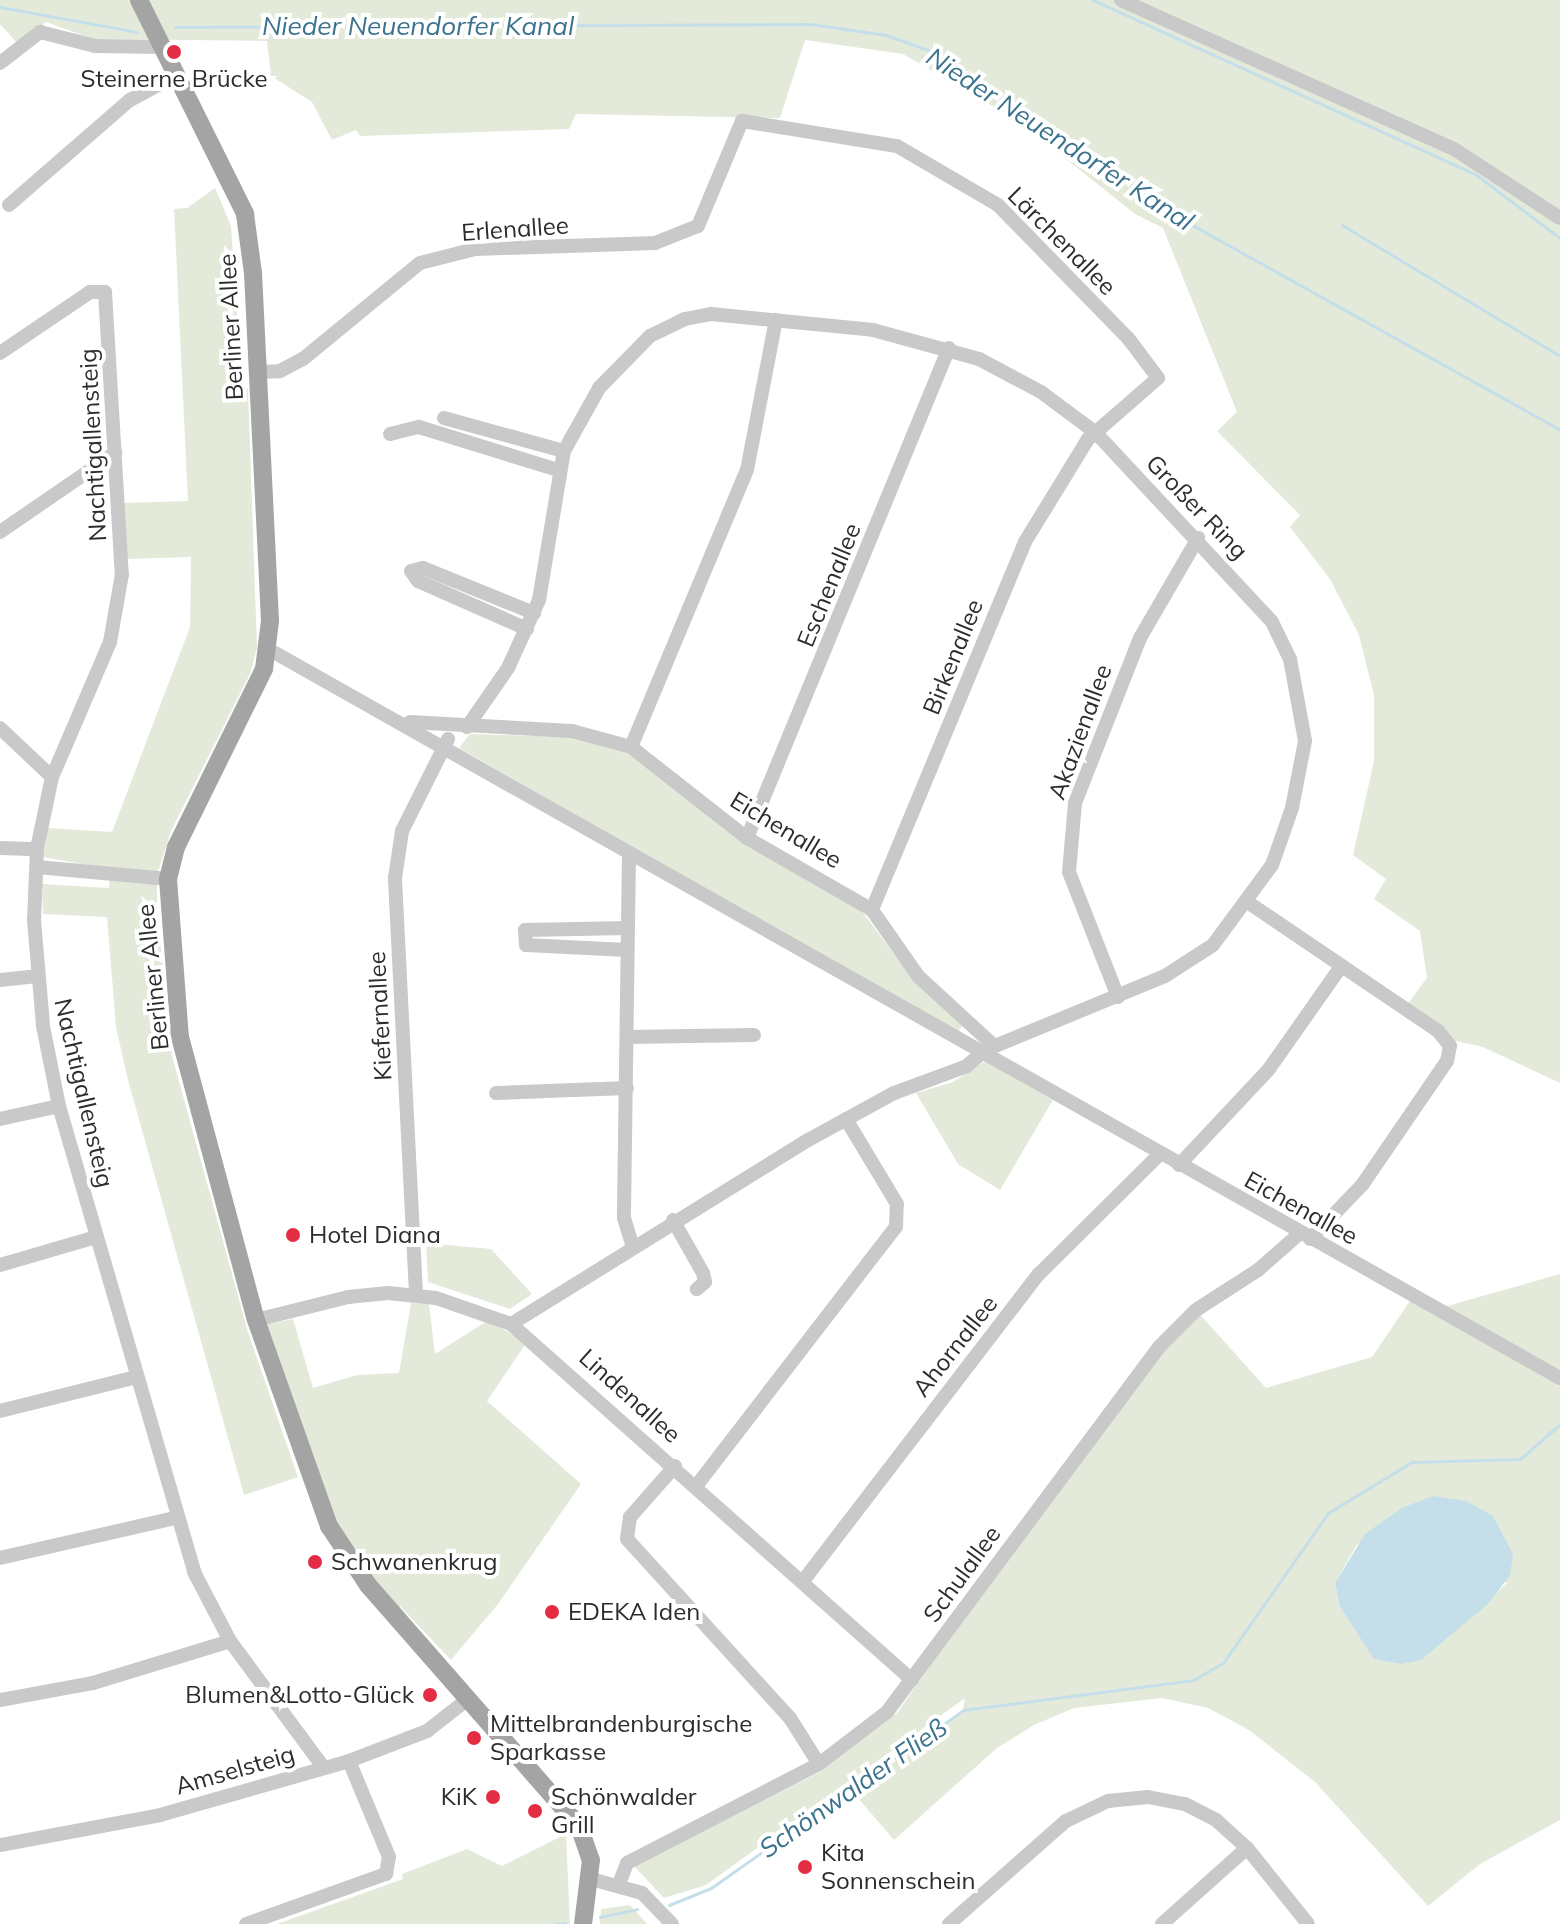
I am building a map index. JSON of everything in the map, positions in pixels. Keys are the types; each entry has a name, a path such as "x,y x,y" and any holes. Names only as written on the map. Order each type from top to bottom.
{"main road":[{"name":"Berliner Allee","path":"139,0 245,214 257,372 270,650 176,847 168,879 180,1037 256,1320 307,1476 343,1552 563,1805 589,1844 591,1879 583,1924"}],"street":[{"path":"1121,0 1454,149 1560,218"},
{"path":"0,63 40,32 95,46 163,47"},
{"path":"9,205 130,100 177,75"},
{"name":"Erlenallee","path":"257,372 280,371 303,359 420,263 475,249 655,243 698,226 742,121"},
{"name":"Lärchenallee","path":"742,121 897,146 1006,211 1157,373 1155,384 1096,433"},
{"name":"Nachtigallensteig","path":"0,353 90,292 105,292 122,574 116,618 52,777 37,849 37,976 59,1106 175,1518 194,1572 230,1641 324,1768"},
{"name":"Großer Ring","path":"460,726 508,668 534,613 547,562 558,470 564,451 599,388 650,336 677,322 711,314 873,330 949,348 1041,392 1096,433 1198,538 1272,622 1300,694 1305,741 1292,808 1272,865 1197,959 1118,997 981,1052 967,1066 913,1084 846,1119 632,1245 511,1324"},
{"path":"631,747 747,470 776,320"},
{"name":"Eschenallee","path":"747,838 949,348"},
{"path":"444,418 564,451"},
{"path":"390,434 419,427 558,470"},
{"name":"Birkenallee","path":"872,910 1025,542 1073,459 1096,433"},
{"path":"0,532 115,453"},
{"name":"Akazienallee","path":"1118,997 1069,872 1075,803 1140,638 1198,538"},
{"path":"527,629 418,581 411,571 423,568 534,613"},
{"name":"Eichenallee","path":"270,650 402,721 1159,1155 1560,1378"},
{"name":"Eichenallee","path":"402,721 572,731 631,747 747,838 872,910 918,976 992,1044 981,1052"},
{"path":"444,745 460,726"},
{"path":"0,728 52,777"},
{"name":"Kiefernallee","path":"416,1294 395,878 402,831 444,745"},
{"path":"0,848 37,849"},
{"path":"629,853 624,1218 632,1245"},
{"path":"37,867 168,879"},
{"path":"1179,1165 1269,1069 1340,968 1246,901"},
{"path":"627,950 526,945 525,930 628,928"},
{"name":"Schulallee","path":"619,1884 627,1863 819,1764 874,1725 912,1680 1159,1347 1196,1310 1304,1237 1362,1185 1451,1053 1447,1039 1340,968"},
{"path":"0,980 37,976"},
{"path":"627,1037 754,1035"},
{"path":"496,1093 627,1088"},
{"path":"0,1119 59,1106"},
{"path":"697,1485 896,1227 897,1204 846,1119"},
{"name":"Ahornallee","path":"803,1581 1038,1275 1159,1155"},
{"path":"673,1220 703,1273 705,1282 697,1289"},
{"path":"0,1265 96,1237"},
{"name":"Lindenallee","path":"256,1320 348,1297 416,1294 511,1324 697,1485 912,1680"},
{"path":"0,1411 136,1377"},
{"path":"675,1466 630,1517 627,1539 783,1710 819,1764"},
{"path":"0,1558 175,1518"},
{"path":"0,1700 93,1683 230,1641"},
{"name":"Amselsteig","path":"0,1845 160,1815 349,1761 427,1731 468,1699"},
{"path":"246,1924 386,1874 389,1857 349,1761"},
{"path":"949,1924 1045,1836 1108,1801 1148,1797 1185,1804 1216,1820 1247,1848 1308,1924"},
{"path":"1162,1924 1247,1848"},
{"path":"591,1879 619,1884 642,1893 672,1924"}],"green space":[{"path":"0,0 1560,0 1560,1083 1483,1047 1447,1039 1404,1009 1427,978 1420,931 1374,899 1386,879 1353,855 1374,761 1374,695 1359,635 1330,579 1290,527 1300,515 1217,431 1237,412 1163,228 1135,214 1020,122 903,54 805,40 780,118 576,114 569,129 360,136 356,130 332,140 312,102 271,76 267,41 93,39 46,22 18,44 0,24"},
{"path":"215,188 231,226 242,388 248,389 257,648 250,674 171,831 157,875 157,909 172,1056 248,1332 298,1477 244,1495 128,1080 116,1027 107,917 43,914 42,884 109,888 110,869 43,857 48,828 112,832 190,627 191,557 126,559 123,503 188,501 174,209 187,208"},
{"path":"470,734 570,737 635,756 665,776 725,830 858,906 912,978 963,1023 958,1033 459,748"},
{"path":"985,1061 1053,1100 1000,1190 958,1164 916,1093 953,1082"},
{"path":"426,1243 491,1249 532,1294 510,1309 428,1282"},
{"path":"1560,1274 1560,1820 1480,1864 1428,1906 1315,1782 1249,1730 1208,1708 1162,1698 1074,1708 1034,1725 997,1748 894,1840 852,1791 963,1710 965,1698 706,1885 664,1898 634,1866 820,1772 898,1712 1042,1501 1196,1310 1266,1388 1372,1357 1414,1295 1440,1308","holes":["1373,1530 1507,1583 1445,1640 1401,1664 1375,1659 1340,1607 1335,1583 1356,1546"]},
{"path":"411,1303 429,1304 435,1354 487,1321 527,1342 487,1401 581,1484 498,1604 451,1660 400,1606 400,1614 338,1529 264,1325 293,1319 313,1388 357,1375 399,1373"},
{"path":"566,1834 570,1924 277,1924 403,1879 402,1874 467,1849 502,1866"},
{"path":"630,1905 647,1924 600,1924 601,1909"}],"water":[{"path":"1433,1496 1466,1501 1493,1516 1513,1554 1510,1575 1489,1603 1421,1660 1401,1664 1374,1659 1340,1607 1335,1583 1365,1534 1402,1508"}],"waterway":[{"path":"1093,0 1475,174 1560,238"},
{"name":"Nieder Neuendorfer Kanal","path":"0,7 137,32"},
{"name":"Nieder Neuendorfer Kanal","path":"175,27 810,24 886,35 931,51 1185,221 1560,430"},
{"path":"1342,225 1560,356"},
{"name":"Schönwalder Fließ","path":"669,1905 711,1888 963,1710 1193,1680 1223,1663 1328,1513 1412,1462 1520,1459 1560,1424"},
{"name":"Schönwalder Fließ","path":"600,1917 637,1909"},
{"name":"Schönwalder Fließ","path":"555,1924 565,1923"}],"place":[{"name":"Steinerne Brücke","path":"174,52"},
{"name":"Hotel Diana","path":"293,1235"},
{"name":"Schwanenkrug","path":"315,1562"},
{"name":"EDEKA Iden","path":"552,1612"},
{"name":"Blumen&Lotto-Glück","path":"430,1695"},
{"name":"Mittelbrandenburgische Sparkasse","path":"474,1738"},
{"name":"KiK","path":"493,1797"},
{"name":"Schönwalder Grill","path":"535,1811"},
{"name":"Kita Sonnenschein","path":"805,1867"}]}
